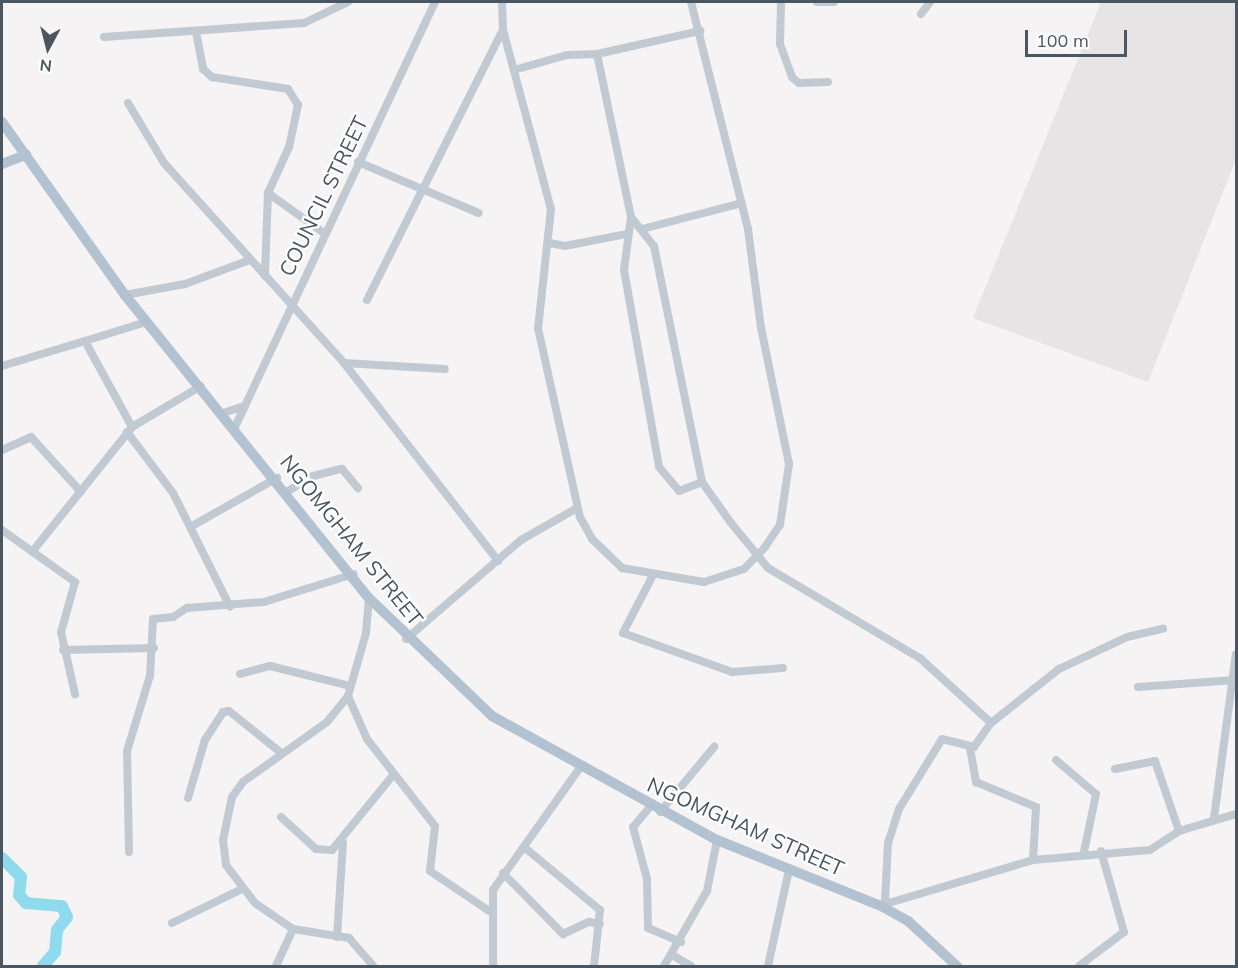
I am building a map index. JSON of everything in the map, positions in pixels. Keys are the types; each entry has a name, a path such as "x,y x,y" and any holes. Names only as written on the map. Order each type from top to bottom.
{"main road":[{"name":"NGOMGHAM STREET","path":"2,122 125,295 288,491 354,574 369,598 406,639 492,716 579,769 717,840 789,870 883,904 908,921 957,966"},
{"path":"2,164 26,155"}],"street":[{"path":"104,37 304,23 348,2"},
{"name":"COUNCIL STREET","path":"235,427 289,308 435,2"},
{"path":"502,2 503,30 550,208 550,243 538,328 577,508 609,559 652,577 704,582 726,577 756,556 780,525 789,464 742,203 691,2"},
{"path":"781,2 780,44 792,77 800,83 828,82"},
{"path":"817,2 834,2"},
{"path":"921,14 930,2"},
{"path":"367,300 418,190 503,30"},
{"path":"514,70 567,55 597,54 700,31"},
{"path":"196,32 202,69 212,77 288,89 298,105 289,147 268,194 265,276"},
{"path":"597,54 631,218 626,234 624,270 658,467 679,491 702,482"},
{"path":"128,103 155,152 265,276 289,308 344,363 498,561"},
{"path":"358,162 418,190 479,213"},
{"path":"268,194 325,234"},
{"path":"642,229 742,203"},
{"path":"631,218 654,246 665,289 702,482 756,556 921,659 991,723"},
{"path":"550,243 566,246 626,234"},
{"path":"233,262 240,250"},
{"path":"125,295 185,284 233,262 250,260"},
{"path":"2,366 146,322"},
{"path":"85,341 129,429 192,526 230,607"},
{"path":"344,363 445,369"},
{"path":"32,552 129,429 201,386"},
{"path":"223,413 245,406"},
{"path":"2,450 31,436 81,492"},
{"path":"288,491 313,476 342,469 358,488"},
{"path":"192,526 277,478"},
{"path":"406,639 531,534 577,508"},
{"path":"2,530 75,582 62,614 63,650 75,694"},
{"path":"129,852 127,751 146,697 153,648 153,619 173,617 187,608 230,607 298,595 354,574"},
{"path":"652,577 621,627 623,633 732,672 783,668"},
{"path":"369,598 368,619 348,696 327,722 279,751 243,782 224,821 226,865 243,890 293,929 352,940 373,966"},
{"path":"368,619 380,611"},
{"path":"970,748 991,723 1059,669 1127,637 1163,629"},
{"path":"63,650 153,648"},
{"path":"1214,818 1235,698 1236,654"},
{"path":"240,674 270,666 350,686"},
{"path":"1138,687 1235,680"},
{"path":"348,696 367,739 435,826 430,871 489,911"},
{"path":"188,798 206,740 225,710 279,751"},
{"path":"970,748 942,739 911,784 888,843 883,904 1033,860 1084,852 1150,850 1179,831 1214,818 1236,814"},
{"path":"681,942 648,928 647,879 633,827 655,809 714,747"},
{"path":"970,748 976,782 1036,807 1033,860"},
{"path":"1056,760 1096,794 1084,852"},
{"path":"1115,769 1155,761 1179,831"},
{"path":"493,966 489,911 503,873 579,769"},
{"path":"281,817 316,849 332,850 343,842 394,774"},
{"path":"664,966 681,942 707,891 717,840"},
{"path":"337,937 343,842"},
{"path":"524,847 600,910 594,966"},
{"path":"1079,966 1124,932 1101,851"},
{"path":"768,966 789,870"},
{"path":"503,873 563,934 589,922 600,924"},
{"path":"172,923 243,890"},
{"path":"276,966 293,929"},
{"path":"672,955 691,966"}],"shaded area":[{"path":"1101,2 1236,2 1236,159 1148,382 973,318"}],"waterway":[{"path":"2,858 21,877 19,895 26,903 62,906 67,917 57,930 55,952 43,966"}]}
